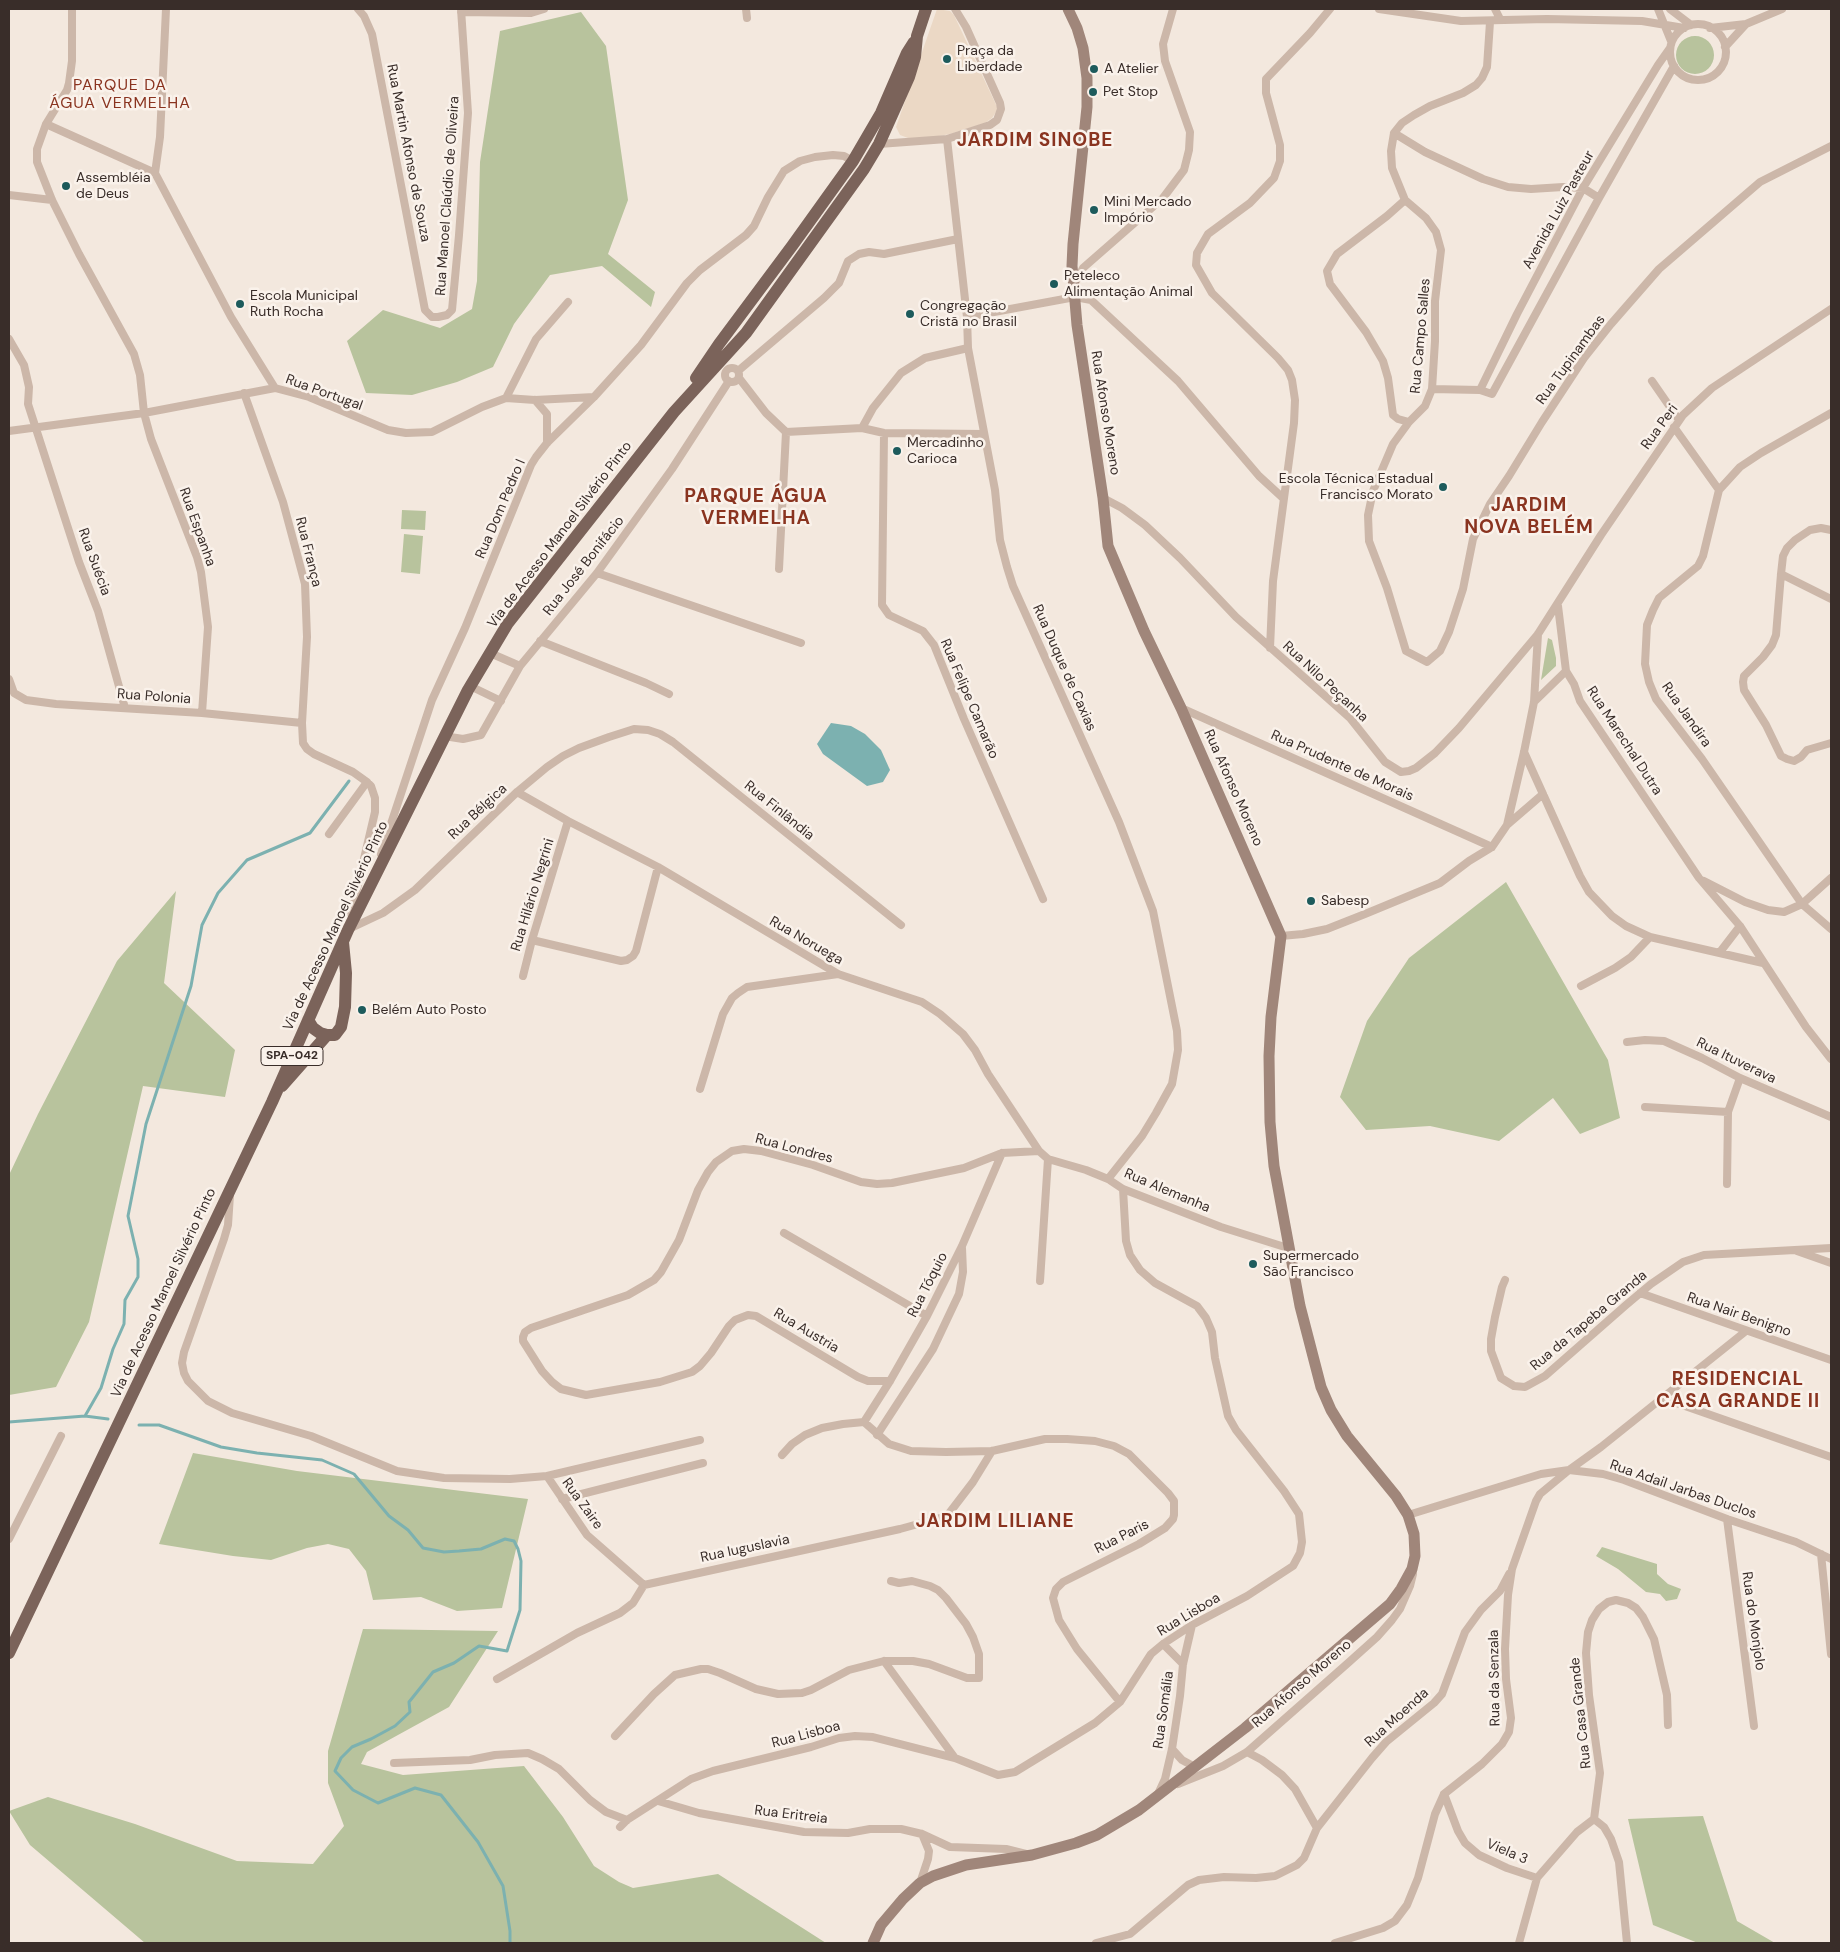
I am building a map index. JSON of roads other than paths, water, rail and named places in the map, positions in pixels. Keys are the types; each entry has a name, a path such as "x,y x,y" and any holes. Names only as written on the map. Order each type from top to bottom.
{"main road":[{"name":"Via de Acesso Manoel Silvério Pinto","path":"723,349 746,333 864,169 879,144 908,77 926,9"},
{"name":"Rua Afonso Moreno","path":"873,1943 880,1925 903,1899 920,1883 933,1876 966,1865 1032,1855 1097,1835 1157,1796 1245,1728 1390,1604 1412,1569 1415,1556 1414,1534 1408,1515 1396,1496 1347,1436 1331,1410 1321,1386 1300,1306 1274,1166 1270,1122 1269,1056 1271,1017 1281,936 1181,708 1144,631 1108,546 1103,498 1077,325 1074,291 1073,244 1087,107 1087,78 1081,41 1068,9"},
{"name":"Via de Acesso Manoel Silvério Pinto","path":"9,1653 230,1190 346,935 470,686 508,623 723,349 792,246 853,161 881,113 907,53 918,36"},
{"path":"836,208 857,168 857,164 853,161"},
{"name":"Via de Acesso Manoel Silvério Pinto","path":"674,412 724,373 723,349"},
{"path":"308,1020 320,1034 335,1035 341,1027 344,1020 346,935"},
{"path":"275,1093 327,1035"}],"street":[{"name":"Rua Espanha","path":"72,9 72,61 69,83 67,90 46,124 37,150 37,162 52,200 79,254 134,354 140,375 144,413 151,439 201,572 208,627 202,712"},
{"path":"166,9 160,137 156,172 231,317 275,388"},
{"name":"Rua Martin Afonso de Souza","path":"358,9 369,26 374,44 423,302 428,314 438,317"},
{"path":"461,10 531,14 544,9"},
{"path":"746,9 747,18"},
{"path":"879,144 948,139 990,125 997,120 1001,109 1000,103 966,27 960,15 954,9"},
{"path":"1074,291 1077,276 1084,268 1163,198 1184,170 1189,150 1190,132 1165,61 1163,44 1174,9"},
{"path":"1270,648 1273,581 1294,423 1295,400 1292,380 1288,370 1278,358 1212,293 1196,265 1197,253 1208,234 1250,202 1274,178 1280,161 1280,145 1266,93 1266,79 1330,9"},
{"path":"1379,9 1461,21 1490,22 1500,19 1547,18 1642,21 1688,26 1699,24 1719,34 1725,47 1725,57 1718,72 1703,79 1686,78 1674,66 1670,58 1671,45 1677,33 1688,26"},
{"path":"1495,9 1500,19"},
{"path":"1658,9 1671,45"},
{"path":"1670,9 1688,26"},
{"path":"1710,28 1746,24 1782,9"},
{"name":"Rua Manoel Claúdio de Oliveira","path":"438,317 447,315 452,310 459,236 468,113 461,10"},
{"path":"1409,422 1398,419 1393,414 1388,378 1383,361 1366,332 1330,284 1327,271 1337,254 1405,200 1392,168 1391,151 1394,133 1402,123 1414,115 1430,106 1463,93 1476,85 1487,67 1490,22"},
{"path":"1725,47 1746,24"},
{"name":"Avenida Luiz Pasteur","path":"1671,45 1583,188 1517,314 1480,390 1492,394 1598,198 1674,66"},
{"path":"46,124 156,172"},
{"path":"1394,133 1425,152 1483,179 1531,189 1583,188 1598,198"},
{"name":"Rua Duque de Caxias","path":"948,139 967,317 968,348 995,490 1000,540 1007,568 1013,586 1119,822 1150,902 1167,974 1177,1031 1178,1050 1172,1084 1142,1136 1108,1179"},
{"name":"Rua Tupinambas","path":"1426,662 1440,651 1450,632 1463,589 1473,539 1490,504 1584,358 1659,269 1760,182 1831,146"},
{"name":"Rua Dom Pedro I","path":"371,884 406,773 432,700 465,628 531,465 547,443 594,397 641,346 688,283 700,270 746,235 754,226 768,197 784,171 800,161 814,157 839,155 853,161"},
{"path":"9,195 52,200"},
{"name":"Rua Campo Salles","path":"1405,200 1426,218 1436,232 1440,250 1435,302 1432,389 1425,406 1409,422 1393,444 1373,491 1368,515 1368,541 1387,588 1406,650 1426,662"},
{"path":"736,372 727,370 724,373 735,381 736,372 824,298 839,283 848,261 854,257 870,252 884,254 958,239"},
{"path":"967,317 1074,291 1091,300 1178,381 1259,476 1283,498"},
{"path":"506,398 536,339 568,302"},
{"name":"Rua Peri","path":"1558,606 1601,535 1676,423 1695,402 1712,388 1831,310"},
{"name":"Rua Suécia","path":"9,339 24,365 29,387 28,404 79,562 98,611 125,708"},
{"path":"862,428 873,408 901,374 925,358 968,348"},
{"path":"723,349 736,372 766,413 786,432 862,428 884,433 984,434"},
{"name":"Rua José Bonifácio","path":"444,736 463,739 481,735 520,666 598,573 672,469 724,373"},
{"path":"1652,381 1676,423 1719,490"},
{"name":"Rua Portugal","path":"9,431 144,413 275,388 309,397 388,430 406,433 432,432 482,407 506,398 535,400 594,397"},
{"path":"1432,389 1480,390"},
{"name":"Rua França","path":"244,393 282,502 305,584 307,637 302,723"},
{"path":"535,400 547,414 547,443"},
{"name":"Rua Jandira","path":"1831,413 1740,467 1719,490 1703,556 1698,566 1660,598 1653,610 1648,625 1644,664 1656,698 1702,759 1802,904 1831,928"},
{"path":"779,569 786,432"},
{"name":"Rua Felipe Camarão","path":"884,433 882,606 889,615 922,631 934,645 964,719 1043,899"},
{"name":"Rua Nilo Peçanha","path":"1103,498 1122,508 1145,525 1180,558 1236,617 1350,718 1385,762 1401,772 1416,768 1435,753 1459,728 1538,634 1558,606"},
{"path":"1831,530 1820,528 1810,530 1787,548 1783,556 1776,635 1767,652 1748,671 1742,682 1744,690 1766,725 1777,751 1787,760 1794,761 1801,757 1806,750 1831,743"},
{"path":"598,573 801,644"},
{"path":"1781,574 1831,599"},
{"name":"Rua Marechal Dutra","path":"1558,606 1566,671 1574,684 1580,701 1700,878 1740,926 1806,1027 1831,1059"},
{"path":"1507,825 1534,702 1538,634"},
{"path":"540,641 669,694"},
{"path":"490,653 520,666"},
{"path":"1534,702 1566,671"},
{"name":"Rua Polonia","path":"10,683 14,693 26,700 56,704 202,712 302,723"},
{"path":"470,686 500,700"},
{"name":"Rua Prudente de Morais","path":"1181,708 1492,846"},
{"path":"302,723 302,743 307,749 353,772 367,782 374,791 375,812 346,935"},
{"name":"Rua Bélgica","path":"346,935 383,913 415,890 517,792 547,767 563,756 609,736 634,729"},
{"name":"Rua Finlândia","path":"634,729 648,730 660,734 673,742 901,925"},
{"path":"1524,752 1571,859 1589,892 1612,916 1626,926 1650,938 1764,963"},
{"path":"329,834 367,782"},
{"name":"Rua Noruega","path":"517,792 568,822 658,868 838,974 922,1002 963,1034 1039,1151"},
{"path":"1281,936 1327,929 1440,882 1469,860 1492,846 1507,825 1543,794"},
{"name":"Rua Hilário Negrini","path":"522,976 568,822"},
{"path":"532,940 609,959 627,960 636,951 658,868"},
{"path":"1700,878 1745,902 1768,910 1784,912 1802,904 1831,878"},
{"path":"1720,952 1740,926"},
{"path":"1581,986 1631,957 1650,938"},
{"path":"700,1088 723,1014 732,998 738,993 747,987 838,974"},
{"name":"Rua Ituverava","path":"1627,1042 1644,1040 1664,1041 1740,1078 1831,1117"},
{"path":"1728,1184 1728,1112 1740,1078"},
{"path":"1645,1107 1728,1112"},
{"name":"Rua Londres","path":"700,1366 682,1376 660,1382 586,1394 574,1393 561,1389 542,1371 523,1341 525,1332 531,1328 628,1295 654,1280 661,1272 679,1240 698,1190 708,1172 716,1162 732,1151 744,1148 761,1151 813,1164 861,1182 876,1184 892,1183 964,1168 1002,1154 1039,1151"},
{"name":"Rua Alemanha","path":"1039,1151 1048,1159 1108,1179 1123,1189 1221,1228 1288,1248"},
{"name":"Rua Tóquio","path":"864,1422 890,1381 926,1316 962,1246 1002,1154"},
{"path":"1040,1281 1048,1159"},
{"name":"Rua Lisboa","path":"620,1827 627,1820 691,1779 713,1771 811,1747 839,1738 855,1736 874,1737 955,1758 998,1775 1015,1772 1095,1723 1120,1702 1152,1654 1163,1644 1192,1625 1247,1596 1293,1566 1301,1548 1302,1529 1299,1514 1236,1430 1228,1416 1215,1358 1212,1332 1206,1318 1196,1306 1154,1283 1140,1270 1130,1255 1126,1241 1123,1189"},
{"path":"230,1190 230,1208 224,1239 184,1352 182,1363 184,1373 194,1388 208,1401 232,1413 311,1436 397,1470 444,1478 510,1479 546,1476 700,1440"},
{"path":"784,1233 926,1316"},
{"path":"876,1435 933,1349 959,1294 964,1272 962,1246"},
{"name":"Rua da Tapeba Granda","path":"1505,1280 1495,1317 1491,1352 1501,1378 1508,1384 1524,1387 1545,1376 1640,1294 1671,1270 1696,1257 1792,1249 1831,1248"},
{"path":"1792,1249 1831,1263"},
{"name":"Rua Nair Benigno","path":"1640,1294 1831,1360"},
{"name":"Rua Austria","path":"700,1366 729,1326 735,1320 748,1315 756,1316 858,1377 868,1381 890,1381"},
{"name":"Rua da Senzala","path":"1335,1943 1384,1928 1395,1921 1407,1905 1418,1878 1435,1814 1444,1794 1482,1764 1502,1744 1509,1732 1511,1718 1506,1679 1505,1649 1508,1595 1512,1569 1540,1494 1569,1470 1602,1448 1746,1331"},
{"path":"1662,1398 1831,1457"},
{"path":"782,1455 792,1444 805,1435 822,1428 864,1422 876,1435 889,1444 911,1450 946,1452 992,1451"},
{"path":"9,1539 61,1436"},
{"name":"Rua Paris","path":"992,1451 1045,1439 1086,1440 1114,1446 1129,1454 1174,1501 1173,1520 1164,1528 1139,1544 1063,1582 1056,1589 1054,1598 1059,1620 1077,1648 1120,1702"},
{"name":"Rua Iuguslavia","path":"644,1585 900,1529 942,1518 953,1510 992,1451"},
{"path":"562,1499 703,1462"},
{"name":"Rua Adail Jarbas Duclos","path":"1408,1515 1541,1474 1569,1470 1602,1474 1624,1480 1727,1519 1796,1542 1831,1559"},
{"name":"Rua Zaire","path":"546,1476 587,1535 644,1585"},
{"name":"Rua do Monjolo","path":"1727,1519 1754,1726"},
{"path":"1821,1554 1831,1654"},
{"name":"Rua Afonso Moreno","path":"1169,1787 1223,1766 1246,1752 1377,1637 1400,1609 1413,1577 1413,1563"},
{"name":"Rua Moenda","path":"1096,1943 1130,1934 1188,1885 1200,1880 1224,1877 1256,1878 1284,1872 1297,1865 1304,1858 1317,1828 1357,1776 1386,1742 1434,1703 1442,1694 1465,1632 1481,1610 1500,1591 1512,1569"},
{"path":"616,1736 654,1694 675,1675 708,1669 756,1690 768,1693 790,1694 810,1690 849,1670 884,1661 902,1660 929,1664 972,1679 978,1679 980,1676 979,1654 973,1637 966,1624 946,1598 938,1590 930,1586 912,1581 899,1583 891,1581"},
{"path":"497,1679 577,1633 620,1614 632,1602 644,1585"},
{"name":"Rua Casa Grande","path":"1594,1818 1600,1773 1589,1695 1586,1653 1588,1632 1592,1620 1599,1608 1608,1602 1616,1600 1628,1603 1636,1608 1643,1617 1654,1639 1667,1695 1668,1725"},
{"name":"Rua Somália","path":"1157,1796 1172,1749 1183,1664 1192,1625"},
{"path":"1163,1644 1183,1664"},
{"path":"884,1661 955,1758"},
{"path":"1172,1749 1182,1760 1195,1766"},
{"path":"1246,1752 1262,1760 1282,1775 1295,1789 1317,1828"},
{"path":"394,1763 470,1760 494,1755 528,1753 542,1759 558,1770 590,1800 606,1812 627,1820"},
{"name":"Viela 3","path":"1444,1794 1458,1831 1465,1843 1479,1855 1507,1868 1537,1878"},
{"name":"Rua Eritreia","path":"658,1801 699,1813 804,1832 848,1833 890,1828 922,1834"},
{"path":"1519,1943 1537,1878 1577,1832 1594,1818 1604,1827 1611,1839 1619,1862 1626,1943"},
{"path":"922,1834 950,1847 1006,1849 1032,1855"},
{"path":"920,1883 927,1866 929,1850 922,1834"}],"water":[{"path":"831,723 851,726 865,734 881,750 890,770 883,782 867,786 823,754 817,744"}],"waterway":[{"path":"85,1416 101,1388 113,1349 124,1324 125,1300 138,1277 138,1259 128,1216 146,1124 191,986 202,925 218,893 247,860 310,833 349,781"},
{"path":"9,1422 85,1416 108,1419"},
{"path":"139,1425 159,1425 221,1447 322,1460 354,1474 389,1516 408,1530 423,1548 444,1552 459,1551 481,1549 505,1539 514,1541 521,1561 520,1610 507,1651 479,1646 454,1663 433,1672 409,1702 410,1712 395,1726 352,1747 341,1758 335,1771 353,1790 378,1803 415,1788 441,1795 478,1842 503,1886 510,1943"}],"place":[{"name":"Praça da Liberdade","path":"947,59"},
{"name":"A Atelier","path":"1094,69"},
{"name":"Pet Stop","path":"1093,92"},
{"name":"Assembléia de Deus","path":"66,186"},
{"name":"Mini Mercado Impório","path":"1094,210"},
{"name":"Peteleco Alimentação Animal","path":"1054,284"},
{"name":"Escola Municipal Ruth Rocha","path":"240,304"},
{"name":"Congregação Cristã no Brasil","path":"910,314"},
{"name":"Mercadinho Carioca","path":"897,451"},
{"name":"Escola Técnica Estadual Francisco Morato","path":"1443,487"},
{"name":"Sabesp","path":"1311,901"},
{"name":"Belém Auto Posto","path":"362,1010"},
{"name":"Supermercado São Francisco","path":"1253,1264"}],"district":[{"name":"PARQUE DA ÁGUA VERMELHA","path":"120,95"},
{"name":"JARDIM SINOBE","path":"1035,141"},
{"name":"PARQUE ÁGUA VERMELHA","path":"756,508"},
{"name":"JARDIM NOVA BELÉM","path":"1529,517"},
{"name":"RESIDENCIAL CASA GRANDE II","path":"1738,1391"},
{"name":"JARDIM LILIANE","path":"995,1522"}]}
